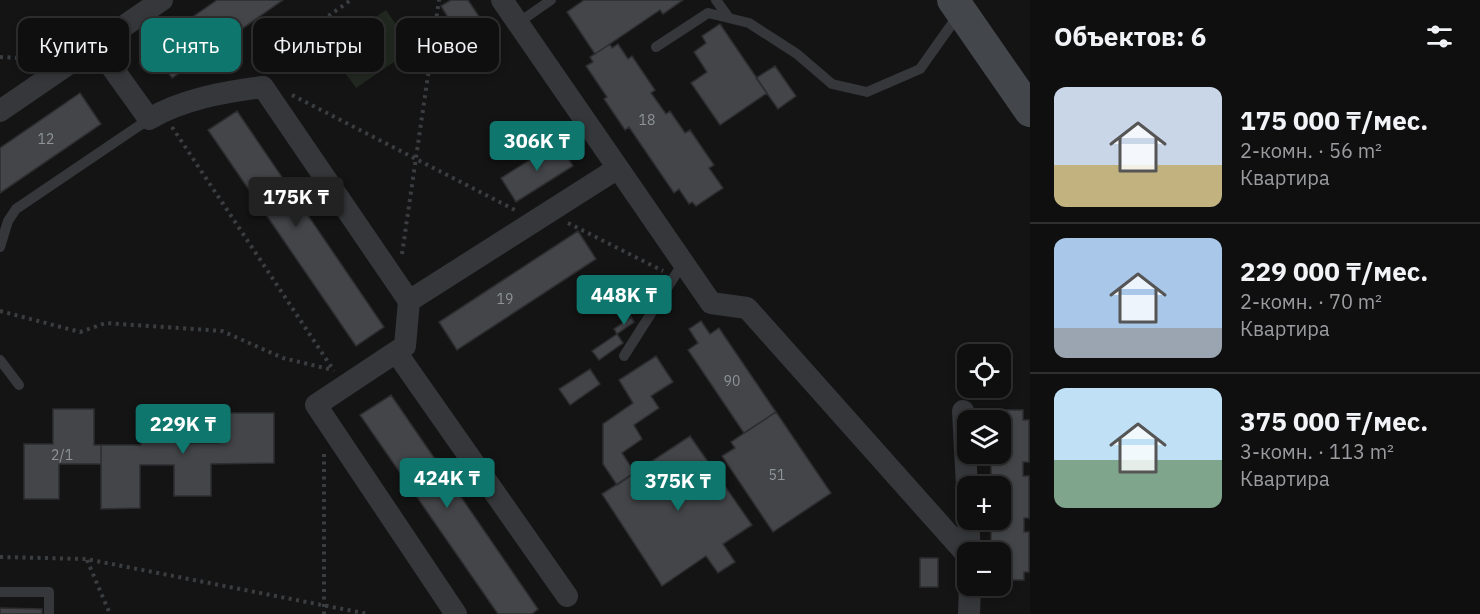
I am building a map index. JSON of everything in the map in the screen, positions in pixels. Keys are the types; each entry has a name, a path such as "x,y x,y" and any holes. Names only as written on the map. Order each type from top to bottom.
{"main road":[{"path":"957,5 1030,111"}],"street":[{"path":"129,22 162,0"},
{"path":"502,0 618,168 679,269 711,303 747,308 958,542"},
{"path":"0,111 57,72"},
{"path":"119,72 155,115 220,92 263,87 404,294 405,346 339,379 316,405 456,614"},
{"path":"404,294 544,215 618,168"},
{"path":"396,352 567,596"},
{"path":"969,614 970,596"}],"lane":[{"path":"518,23 551,0"},
{"path":"716,0 729,18"},
{"path":"656,47 708,13 749,23 788,48 832,84 867,92 920,69 957,5"},
{"path":"0,247 8,221 16,209 155,115"},
{"path":"624,356 679,269"},
{"path":"0,360 19,385"},
{"path":"0,592 49,592 49,614"}],"path":[{"path":"220,92 351,0"},
{"path":"404,294 416,161 440,0"},
{"path":"263,87 302,98 416,161 522,213 544,215 679,269"},
{"path":"155,115 339,379"},
{"path":"0,312 81,332 106,323 222,331 283,358 339,379"},
{"path":"324,417 324,614"},
{"path":"0,557 86,560 368,614"},
{"path":"86,560 110,614"}],"shaded area":[{"path":"386,10 396,24 396,61 384,69 384,18 374,18"},
{"path":"345,72 379,72 356,88"}],"building":[{"path":"217,0 283,0 257,18 253,18 253,21 241,30 241,18 191,18"},
{"path":"451,0 468,0 480,18 448,18 441,6"},
{"path":"584,0 683,0 663,14 660,10 595,54 567,12"},
{"path":"720,24 767,93 720,125 691,83 707,72 694,52 706,43 702,36"},
{"path":"610,44 612,48 618,44 628,59 632,56 655,90 651,93 666,114 670,111 685,133 690,130 714,165 709,168 723,188 696,206 692,202 689,204 679,189 674,193 629,127 625,130 604,99 607,97 586,66 593,62 590,57"},
{"path":"775,66 796,96 778,109 756,78"},
{"path":"168,72 181,72 172,78"},
{"path":"80,93 101,124 0,193 0,148"},
{"path":"237,111 384,327 356,346 208,130"},
{"path":"558,142 573,166 516,202 501,178"},
{"path":"578,231 596,259 457,350 439,322"},
{"path":"631,317 634,322 617,334 614,329"},
{"path":"701,321 710,334 719,328 776,412 744,433 688,350 698,343 689,329"},
{"path":"617,334 623,343 599,360 592,351"},
{"path":"656,356 673,382 651,396 659,408 634,425 642,439 622,453 635,473 617,485 603,464 603,424 633,403 619,380"},
{"path":"590,369 600,384 570,405 559,389"},
{"path":"391,395 538,609 532,614 498,614 360,415"},
{"path":"53,409 94,409 94,445 101,445 101,464 59,464 59,499 24,499 24,444 53,444"},
{"path":"141,410 179,410 179,443 218,443 218,413 274,413 274,463 211,464 211,496 174,496 174,465 140,465 140,508 101,509 101,445 141,445"},
{"path":"1011,410 1023,410 1023,420 1029,420 1029,462 1023,462 1023,476 1029,476 1029,518 1024,518 1024,532 1029,532 1029,572 1024,572 1024,580 1011,580 1011,542 991,542 991,530 1011,530 1011,476 991,476 991,464 1011,464"},
{"path":"776,412 831,493 773,532 722,456 735,448 731,442"},
{"path":"690,436 752,525 723,544 735,562 718,573 706,556 662,586 602,494"},
{"path":"920,558 938,558 938,587 920,587"},
{"path":"0,608 42,609 42,614 0,614"}]}
